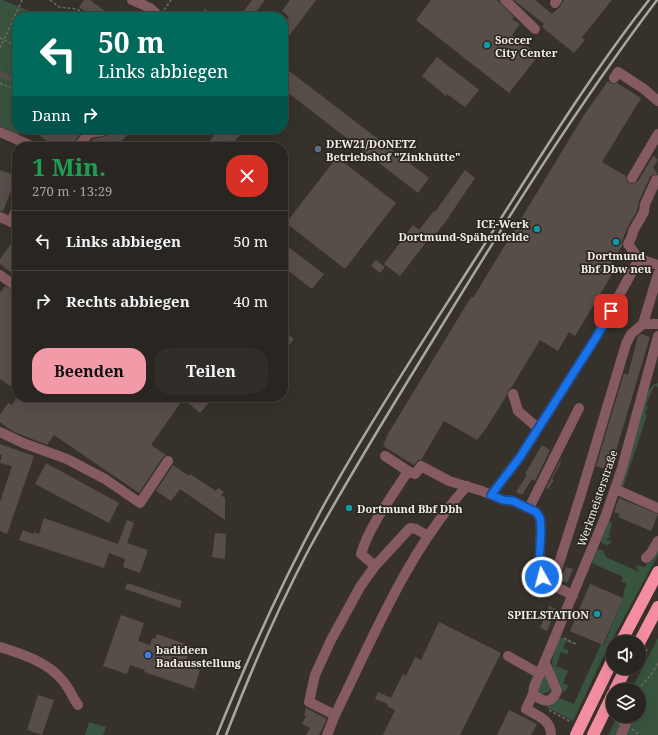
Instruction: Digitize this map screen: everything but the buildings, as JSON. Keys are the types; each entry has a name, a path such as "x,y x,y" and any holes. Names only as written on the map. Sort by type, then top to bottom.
{"highway":[{"path":"625,635 658,572"},
{"path":"643,635 658,607"},
{"path":"576,735 606,673"},
{"path":"593,735 606,717"}],"street":[{"path":"132,0 150,8 154,12"},
{"path":"505,0 534,29"},
{"path":"614,78 618,72 644,89 658,101"},
{"path":"0,132 23,142"},
{"path":"82,142 88,134"},
{"path":"632,178 658,134"},
{"path":"656,180 645,204 644,212 633,231 628,244 639,259 658,265"},
{"path":"0,217 11,222 12,220"},
{"path":"491,495 520,457 597,336 639,259"},
{"path":"552,585 580,498 626,344 631,334 643,324 658,274"},
{"path":"0,276 12,284"},
{"path":"643,324 658,324"},
{"name":"Werkmeisterstraße","path":"551,735 551,729 543,718 526,710 536,697 534,687 606,515 615,489 658,336"},
{"path":"648,374 658,377"},
{"path":"513,394 518,411 538,428"},
{"path":"529,508 579,408"},
{"path":"0,432 23,443 67,459 105,479 140,503 168,461"},
{"path":"385,456 415,474 421,466 449,481 467,486 503,500 513,501 536,512 540,518 541,530 539,565 542,577 545,581 573,595"},
{"path":"375,566 361,554 363,547 370,532 408,471"},
{"path":"327,735 335,715 407,569 449,506 467,486"},
{"path":"615,489 658,508"},
{"path":"335,715 309,702 315,675 331,640 360,587 375,566 410,528 416,529 428,536"},
{"path":"646,558 651,553 658,541"},
{"path":"0,647 21,654 45,665 63,681 78,705"},
{"path":"508,656 540,674"},
{"path":"536,697 545,701 551,700 556,695 557,691 544,663"},
{"path":"621,735 626,724 625,723"}],"path":[{"path":"17,12 22,0"},
{"path":"50,0 59,7 77,9 81,12"},
{"path":"163,12 171,0"},
{"path":"0,48 12,22"},
{"path":"0,38 12,44"},
{"path":"0,83 12,89"},
{"path":"556,635 573,641 576,644"},
{"path":"644,683 653,672 658,662"},
{"path":"536,697 544,708 571,722"}],"green space":[{"path":"0,0 3,0 32,12 12,12 12,132 0,126"},
{"path":"658,383 658,387 654,386 646,405 648,406 645,414 647,415 623,488 620,487 648,391 653,385"},
{"path":"609,520 612,524 609,534 611,537 606,539 607,541 610,540 611,543 606,545 601,541"},
{"path":"658,545 658,555 615,635 608,635 627,584 621,581 623,577 592,563 597,549 603,550 606,557 639,572 636,565 645,567"},
{"path":"560,637 572,642 572,644 566,641 563,648 569,650 567,654 561,652 556,666 568,671 563,683 568,686 565,692 561,688 552,664 553,655"},
{"path":"658,638 658,735 608,735 614,723 646,723 646,683 635,683 639,675 646,675 646,661"},
{"path":"606,640 606,651 573,721 548,708 546,706 556,702 559,698 574,704 601,644 604,645"},
{"path":"544,674 551,687 549,692 541,694 537,689"},
{"path":"89,722 106,727 103,735 85,735"}],"railway":[{"path":"217,735 257,640 286,578 317,517 367,430 579,97 649,0"},
{"path":"226,735 254,665 285,596 308,551 353,471 513,210 597,83 657,0"}],"place":[{"name":"Soccer City Center","path":"487,45"},
{"name":"DEW21/DONETZ Betriebshof \"Zinkhütte\"","path":"318,149"},
{"name":"ICE-Werk Dortmund-Spähenfelde","path":"537,229"},
{"name":"Dortmund Bbf Dbw neu","path":"616,242"},
{"name":"Dortmund Bbf Dbh","path":"349,508"},
{"name":"SPIELSTATION","path":"597,614"},
{"name":"badideen Badausstellung","path":"148,655"}],"route":[{"path":"542,577 539,565 541,530 540,518 536,512 513,501 503,500 491,495 520,457 597,336 611,311"}]}
